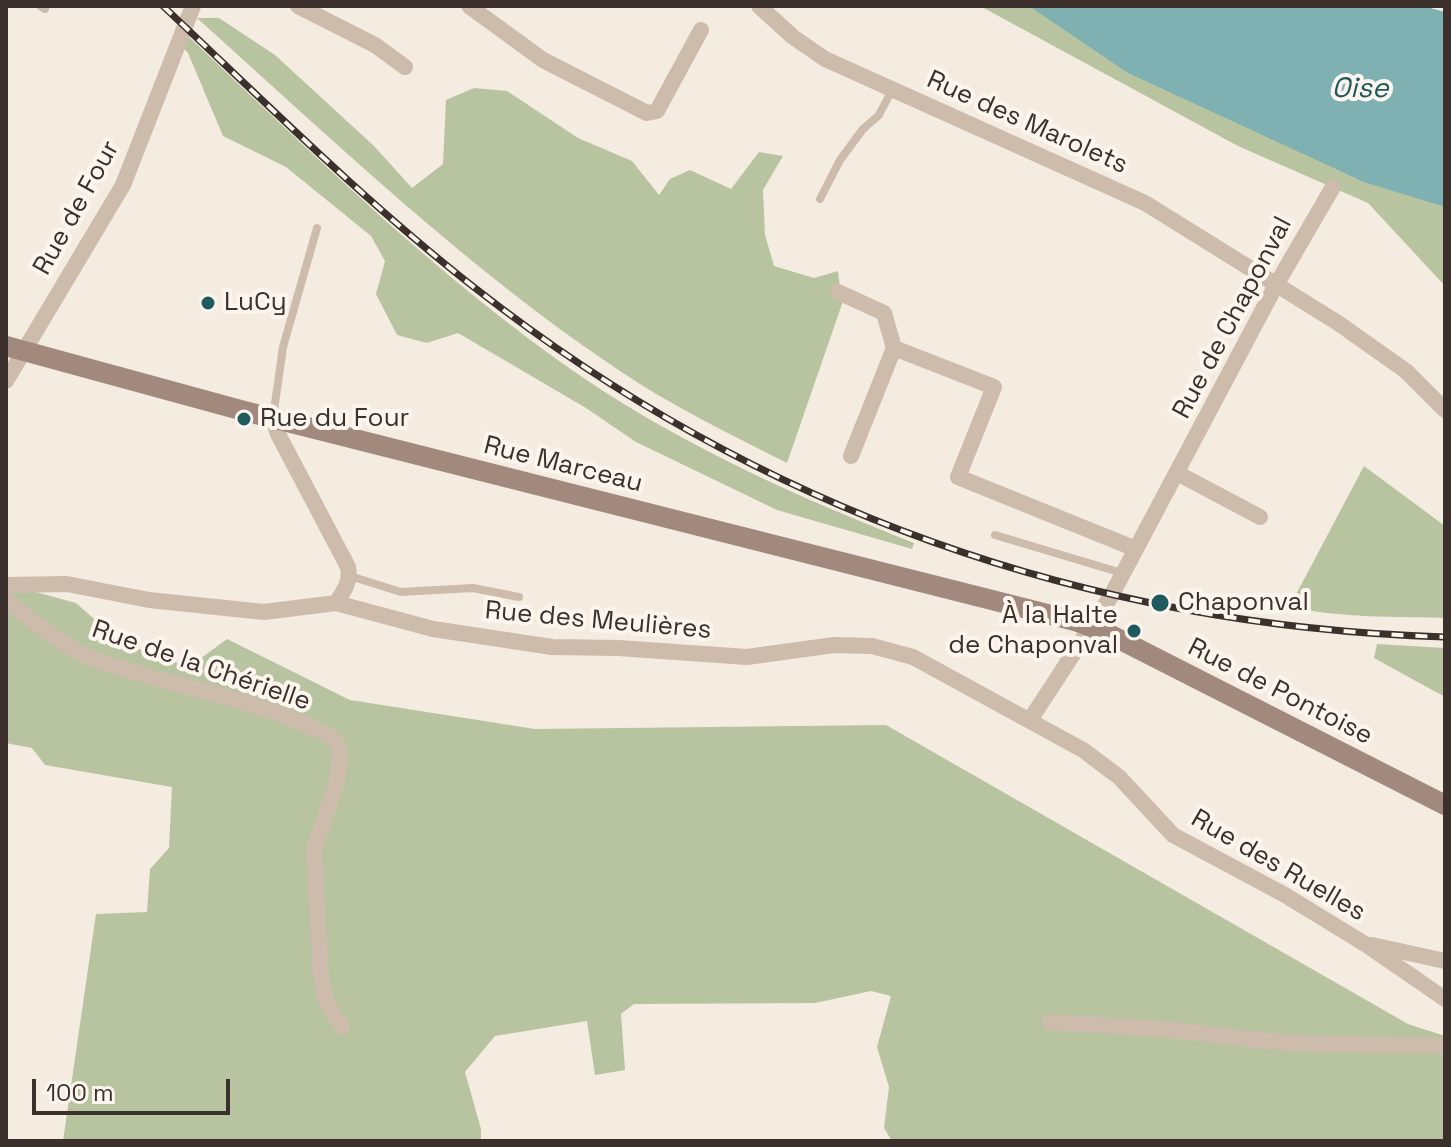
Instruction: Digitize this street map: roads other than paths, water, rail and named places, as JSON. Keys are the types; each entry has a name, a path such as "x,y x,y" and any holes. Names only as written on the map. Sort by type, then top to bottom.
{"main road":[{"name":"Rue Marceau","path":"14,349 273,419 1091,627"},
{"name":"Rue de Pontoise","path":"1091,627 1445,805"}],"street":[{"name":"Rue de Four","path":"6,381 14,349 123,185 193,6"},
{"path":"298,6 375,45 405,67"},
{"path":"469,6 543,60 647,113 657,111 701,30"},
{"name":"Rue des Marolets","path":"759,6 793,37 825,59 1145,203 1338,323 1406,371 1445,410"},
{"name":"Rue de Chaponval","path":"1091,627 1123,574 1276,285 1333,187"},
{"path":"838,292 884,313 894,348 851,456"},
{"path":"894,348 994,387 958,477 1136,549"},
{"path":"273,419 348,567 350,576 347,588 336,603"},
{"path":"1177,473 1260,517"},
{"name":"Rue des Meulières","path":"6,585 67,584 149,600 264,612 336,603 433,629 552,647 747,657 834,645 872,646 913,657 1030,720"},
{"name":"Rue de la Chérielle","path":"6,600 67,645 97,660 235,699 333,738 339,747 340,757 336,785 314,849 321,977 326,1001 342,1027"},
{"path":"1030,720 1091,627"},
{"name":"Rue des Ruelles","path":"1030,720 1083,750 1119,777 1173,835 1285,895 1365,944 1445,999"},
{"path":"1365,944 1445,961"},
{"path":"1050,1022 1163,1029 1288,1043 1445,1046"}],"lane":[{"path":"820,199 840,160 863,129 879,115 893,89"},
{"path":"273,419 283,347 317,228"},
{"path":"995,535 1123,574"},
{"path":"350,576 401,592 473,588 519,597"}],"water":[{"name":"Oise","path":"1029,6 1423,6 1445,12 1445,207 1364,182 1128,73"}],"railway":[{"path":"163,6 355,186 475,288 583,366 696,435 812,493 932,542 1055,580 1182,609 1312,628 1445,637"}],"place":[{"name":"LuCy","path":"208,303"},
{"name":"Rue du Four","path":"244,419"},
{"name":"Chaponval","path":"1160,603"},
{"name":"À la Halte de Chaponval","path":"1134,631"}]}
